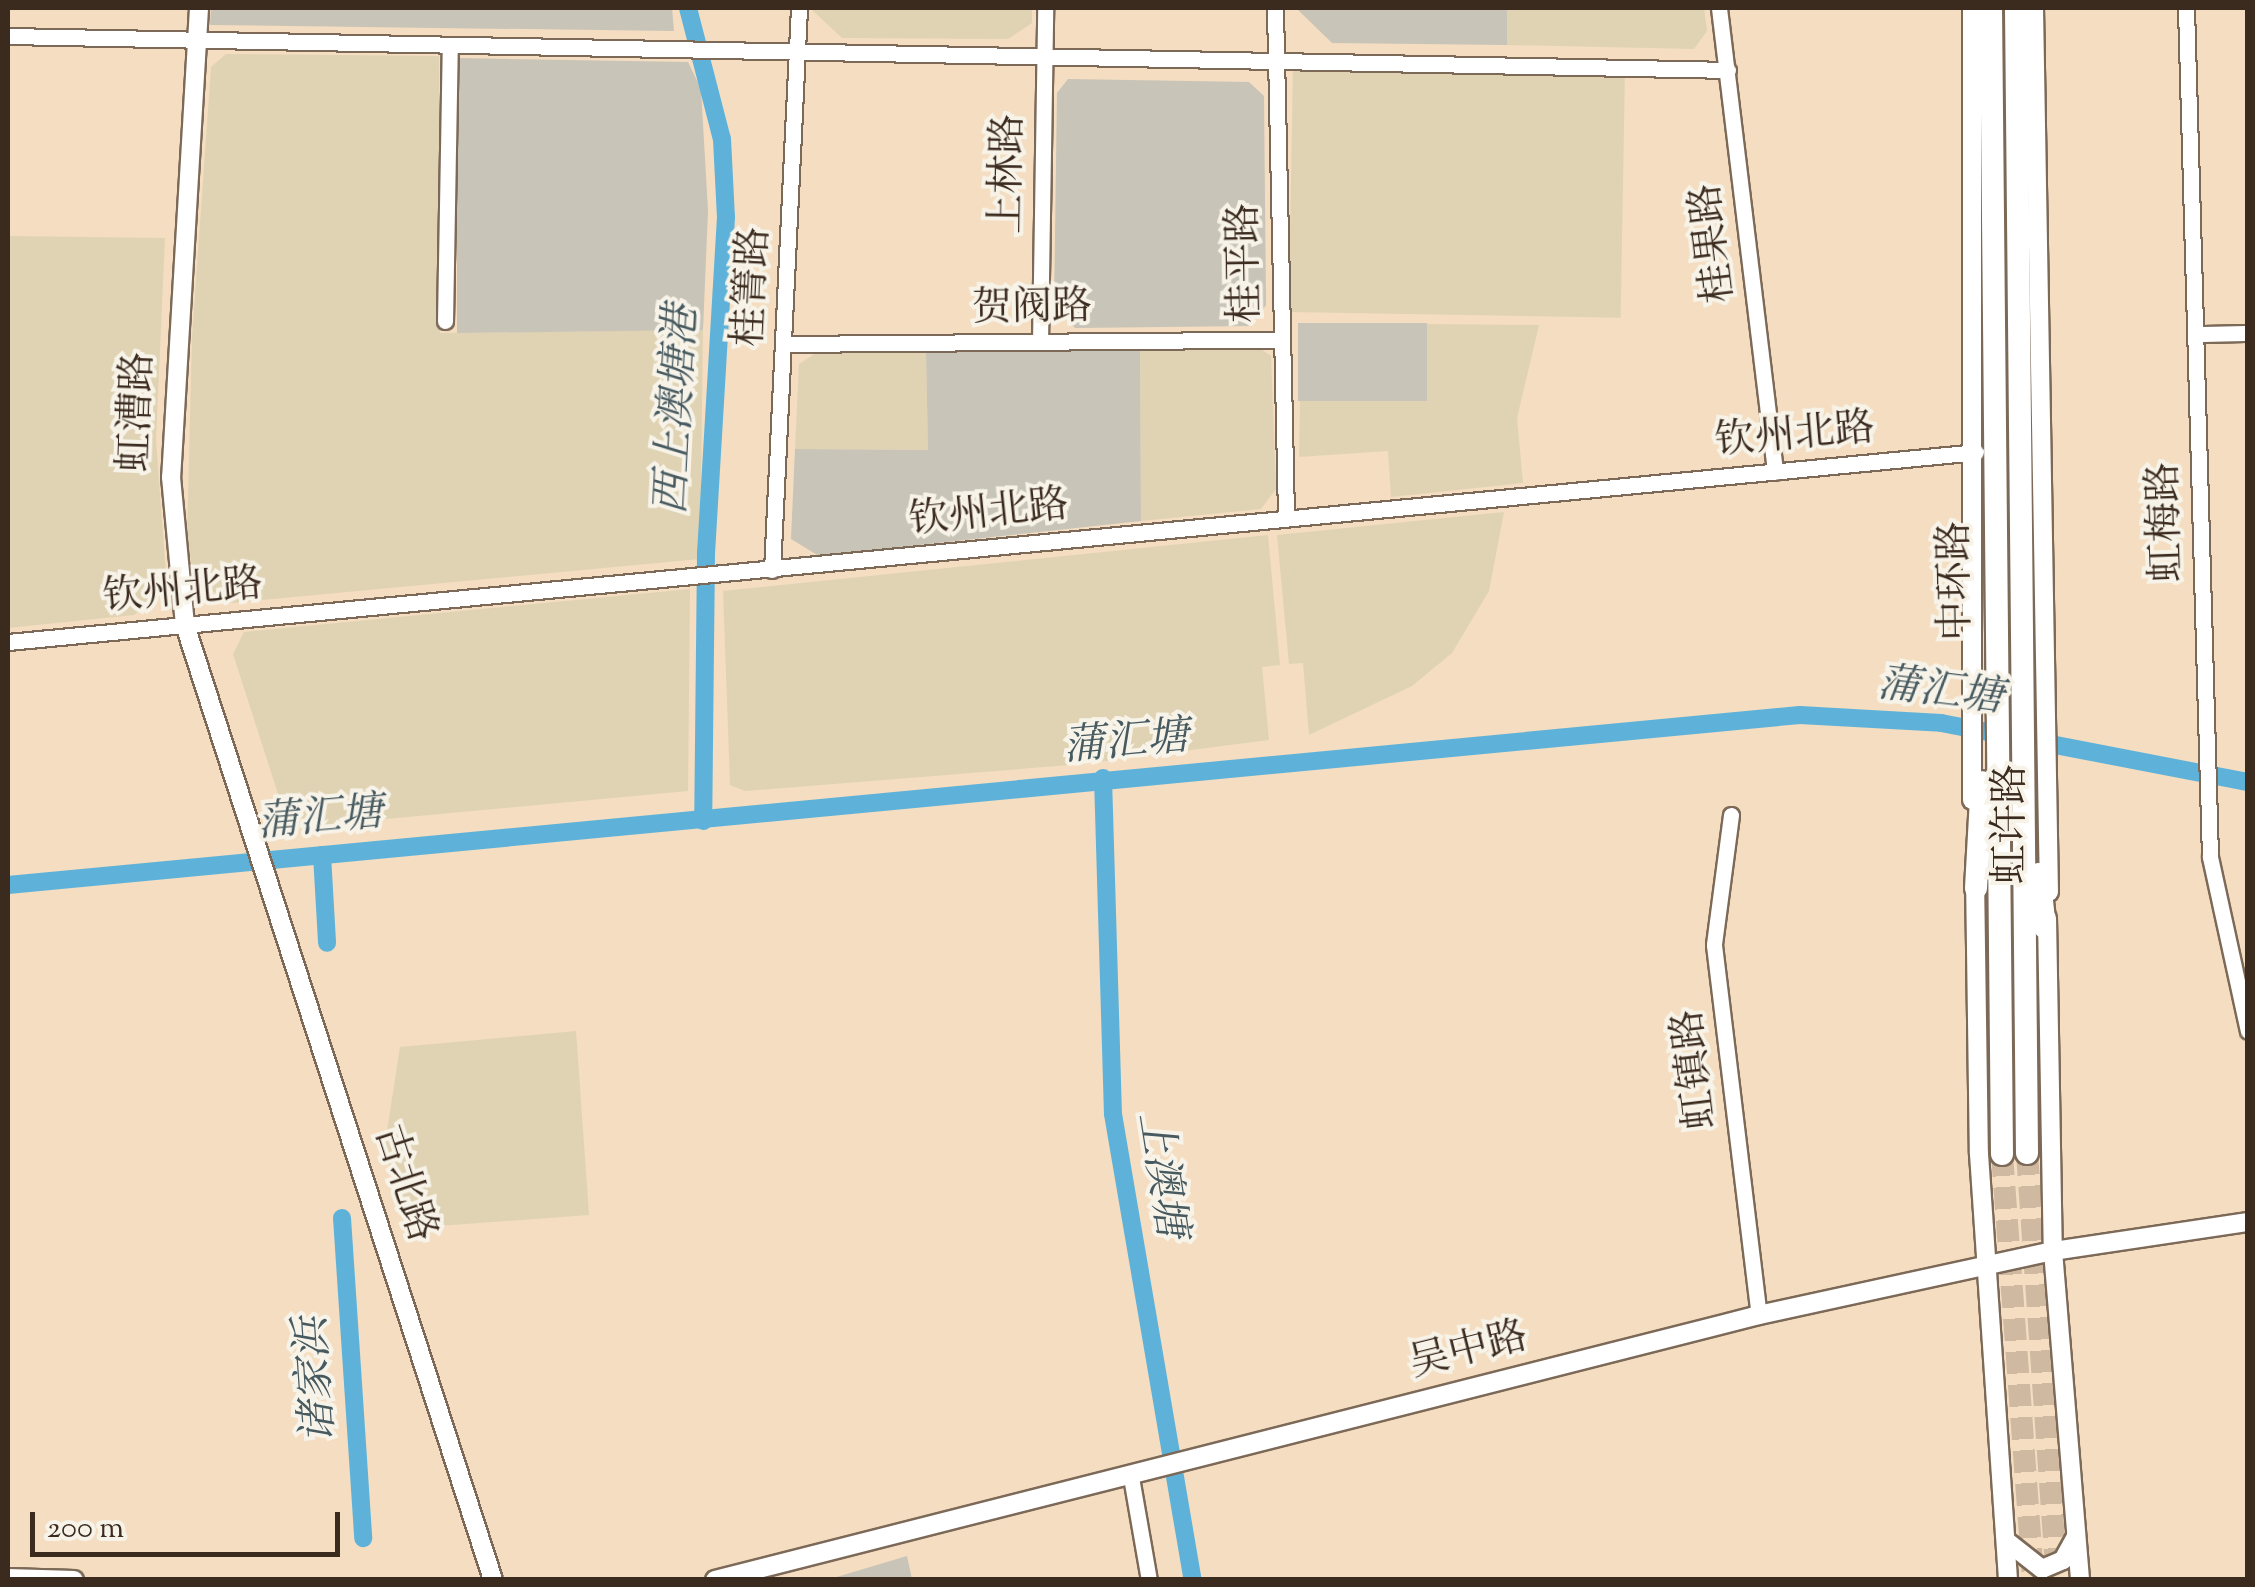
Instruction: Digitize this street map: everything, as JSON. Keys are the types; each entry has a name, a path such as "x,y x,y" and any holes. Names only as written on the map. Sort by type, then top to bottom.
{"highway":[{"name":"中环路","path":"1991,8 1996,577 1984,700 1984,765 2002,1154"},
{"name":"中环路","path":"2016,8 2020,509 2035,709 2028,1153"},
{"path":"1976,888 1984,765"},
{"path":"2035,774 2045,928"}],"main road":[{"name":"虹漕路","path":"198,8 171,476 185,625 245,810"},
{"path":"1972,8 1976,452 1984,700"},
{"name":"虹许路","path":"2034,8 2035,709"},
{"name":"古北路","path":"245,810 493,1580"},
{"name":"虹许路","path":"1976,888 1989,1264 2009,1543 2008,1580"},
{"name":"虹许路","path":"2045,928 2053,1251 2080,1580"},
{"name":"吴中路","path":"714,1580 1760,1315 2053,1251 2248,1222"},
{"path":"2009,1543 2042,1569 2063,1560 2075,1538"},
{"path":"8,1578 74,1580"}],"street":[{"name":"桂箐路","path":"772,570 799,8"},
{"name":"上林路","path":"1040,342 1045,8"},
{"name":"桂平路","path":"1276,8 1286,517"},
{"name":"桂果路","path":"1719,8 1774,472"},
{"name":"虹梅路","path":"2186,8 2200,334 2208,808 2215,897 2248,1030"},
{"path":"8,36 1728,70"},
{"path":"445,321 450,45"},
{"path":"2200,334 2248,333"},
{"name":"贺阀路","path":"783,344 1281,340"},
{"name":"钦州北路","path":"8,642 1976,452"},
{"name":"虹镇路","path":"1731,815 1714,945 1760,1315"},
{"path":"1132,1477 1149,1580"}],"shaded area":[{"path":"211,8 672,8 674,31 210,25"},
{"path":"1032,8 1032,23 1008,39 842,38 812,10"},
{"path":"1296,8 1507,8 1507,45 1332,43"},
{"path":"1507,8 1704,8 1707,31 1694,49 1507,45"},
{"path":"226,54 439,56 440,333 703,330 700,559 231,603 194,579 187,538 192,337 211,67"},
{"path":"457,58 688,62 701,89 708,211 703,330 457,333"},
{"path":"1293,65 1625,71 1621,318 1289,312"},
{"path":"1068,79 1249,82 1264,96 1266,305 1250,326 1075,328 1054,306 1057,93"},
{"path":"8,236 165,238 156,440 167,588 134,615 8,628"},
{"path":"1298,323 1427,323 1427,401 1298,401"},
{"path":"1427,324 1539,325 1517,418 1523,483 1391,497 1388,451 1299,457 1300,401 1427,398"},
{"path":"1261,349 1271,356 1276,489 1261,509 1141,521 1140,350"},
{"path":"1140,350 1141,521 819,556 791,539 795,449 928,450 926,352"},
{"path":"926,352 928,450 795,449 799,364 816,353"},
{"path":"1504,512 1489,591 1452,653 1412,686 1309,735 1303,663 1289,664 1277,535"},
{"path":"1268,535 1280,665 1262,667 1269,740 1082,764 745,791 730,785 723,591"},
{"path":"690,589 688,791 289,828 233,654 244,632"},
{"path":"576,1031 589,1215 410,1228 384,1150 400,1047"},
{"path":"907,1556 912,1579 830,1579"}],"waterway":[{"name":"西上澳塘港","path":"688,8 722,139 726,217 706,553 703,821"},
{"name":"蒲汇塘","path":"8,885 1800,715 1941,723 2248,782"},
{"name":"上澳塘","path":"1103,778 1113,1114 1193,1580"},
{"name":"诸家浜","path":"322,855 327,943"},
{"name":"诸家浜","path":"342,1218 363,1538"}],"tunnel":[{"path":"2027,1153 2057,1580"},
{"path":"2002,1154 2033,1580"}]}
